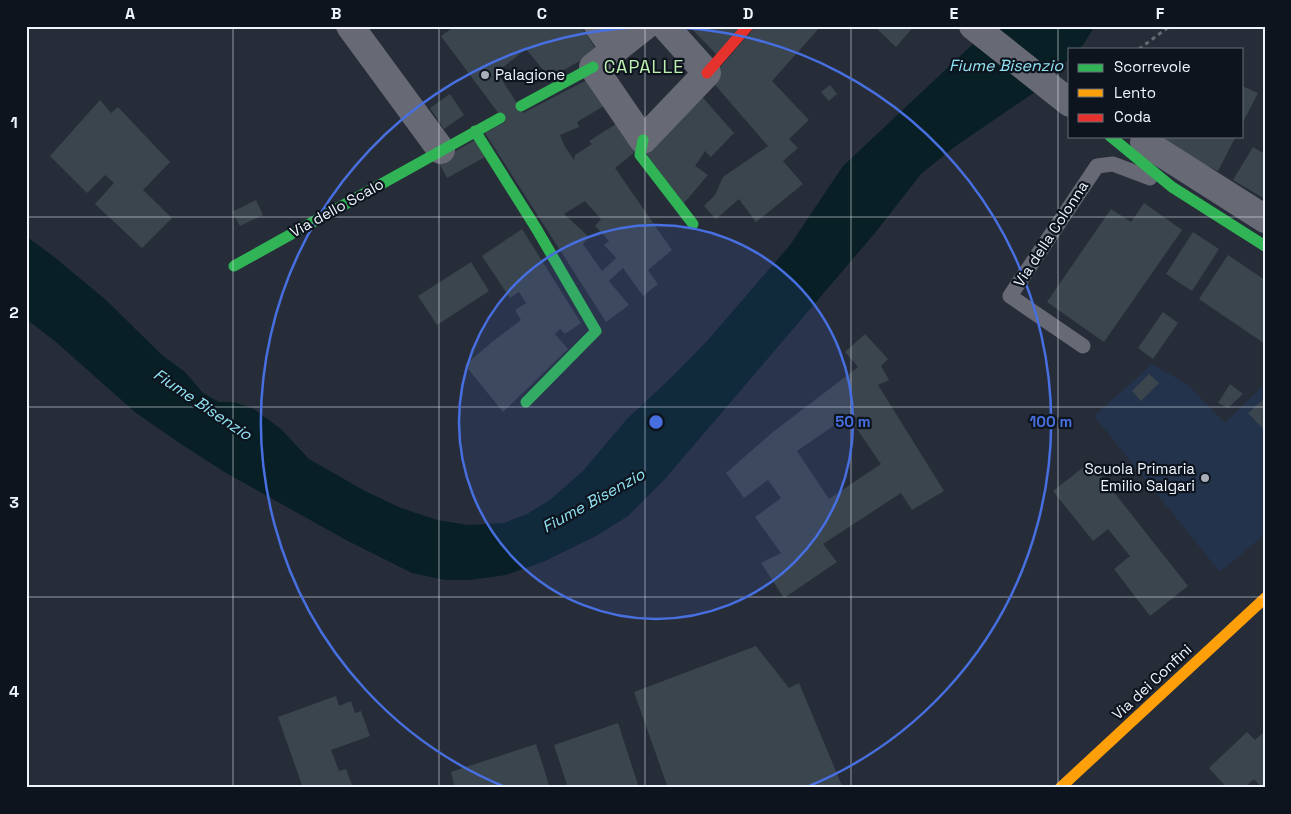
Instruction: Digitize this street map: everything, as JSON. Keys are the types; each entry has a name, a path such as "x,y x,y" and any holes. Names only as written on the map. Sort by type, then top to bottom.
{"street":[{"path":"350,26 441,150"},
{"path":"598,26 615,50"},
{"path":"521,106 593,67 645,26"},
{"path":"665,26 707,73"},
{"path":"693,224 640,155 643,140 707,73 748,26"},
{"path":"973,26 1068,101"},
{"path":"593,67 643,140"},
{"name":"Via dello Scalo","path":"234,266 500,118"},
{"path":"475,131 536,228 596,331 526,402"},
{"name":"Via della Colonna","path":"1112,138 1172,187 1265,246"},
{"path":"1144,142 1265,220"},
{"name":"Via dei Confini","path":"1060,788 1265,598"}],"lane":[{"name":"Via della Colonna","path":"1083,346 1010,296 1097,166 1113,164 1172,187"}],"path":[{"path":"1140,48 1170,26"}],"shaded area":[{"name":"Scuola Primaria Emilio Salgari","path":"1152,364 1188,385 1225,423 1265,384 1265,534 1220,572 1094,416"}],"water":[{"name":"Fiume Bisenzio","path":"992,26 1095,26 1080,48 1068,48 1068,60 1035,92 953,148 921,174 875,233 664,480 628,516 596,536 545,561 506,575 470,580 445,580 412,573 346,540 226,473 136,413 56,342 26,319 26,236 106,300 162,355 185,372 203,393 219,402 234,402 254,409 281,429 309,459 365,491 401,508 437,520 468,525 504,523 527,514 550,500 583,471 627,419 708,340 790,245 843,166"}],"building":[{"path":"455,26 581,26 597,51 550,78 526,49 497,72 523,113 591,78 609,103 577,122 579,127 560,135 565,147 574,160 575,155 592,144 589,141 616,124 635,152 615,168 672,250 648,270 658,284 643,296 623,268 609,281 629,305 606,322 485,133 505,122 441,36","holes":["585,201 601,219 595,226 609,241 604,245 616,258 602,271 583,244 589,237 564,214"]},
{"path":"689,26 743,26 717,55"},
{"path":"756,26 821,26 772,81 809,120 789,139 798,148 783,161 803,184 756,222 739,199 716,219 704,206 715,195 723,177 768,146 710,79"},
{"path":"874,26 914,26 896,47"},
{"path":"830,85 837,94 829,101 821,92"},
{"path":"1244,87 1258,93 1244,120"},
{"path":"697,91 734,133 711,157 705,151 695,166 708,175 684,203 644,151"},
{"path":"450,94 464,115 444,129 430,108"},
{"path":"100,100 111,113 118,107 170,162 143,190 172,218 142,248 95,204 114,183 105,175 87,193 50,156"},
{"path":"1150,138 1235,138 1218,171"},
{"path":"475,140 485,157 447,178 438,161"},
{"path":"1253,147 1265,154 1265,199 1233,180"},
{"path":"256,200 263,215 240,226 232,212"},
{"path":"1144,203 1182,230 1104,342 1047,302 1111,209 1131,222"},
{"path":"522,229 581,323 565,334 560,329 555,334 568,349 503,412 465,365 521,320 515,310 526,303 519,292 510,298 482,256"},
{"path":"1193,232 1219,249 1192,291 1166,274"},
{"path":"1228,255 1265,280 1265,344 1199,299"},
{"path":"471,262 489,291 437,325 418,296"},
{"path":"1163,312 1178,323 1153,359 1138,348"},
{"path":"865,334 888,359 881,366 889,380 878,385 944,491 912,510 901,493 823,544 837,562 784,598 761,563 781,553 755,517 781,498 768,480 744,498 726,473 773,432 858,367 845,352","holes":["848,416 881,464 829,499 797,451"]},
{"path":"1149,374 1159,383 1141,401 1132,391"},
{"path":"1230,384 1243,394 1228,408 1218,403"},
{"path":"1265,398 1265,431 1248,413"},
{"path":"1090,462 1188,586 1150,616 1114,569 1130,556 1108,529 1093,541 1053,491"},
{"path":"756,646 789,688 799,683 843,788 668,788 634,692"},
{"path":"336,696 339,706 351,701 355,713 361,711 370,736 331,750 339,771 346,769 353,788 303,788 278,717"},
{"path":"618,723 639,788 568,788 554,745"},
{"path":"1265,731 1265,788 1262,788 1254,779 1244,788 1227,788 1209,768 1247,732 1255,740"},
{"path":"536,744 550,788 455,788 451,772"}],"traffic: fast":[{"path":"521,106 593,67"},
{"path":"234,266 500,118"},
{"path":"475,131 536,228 596,331 526,402"},
{"path":"1112,138 1172,187 1265,246"},
{"path":"643,140 640,155 693,224"}],"traffic: slow":[{"path":"1060,788 1265,598"}],"traffic: jam":[{"path":"707,73 748,26"}],"place":[{"name":"Palagione","path":"485,75"},
{"name":"Scuola Primaria Emilio Salgari","path":"1205,478"}],"district":[{"name":"CAPALLE","path":"644,67"}]}
